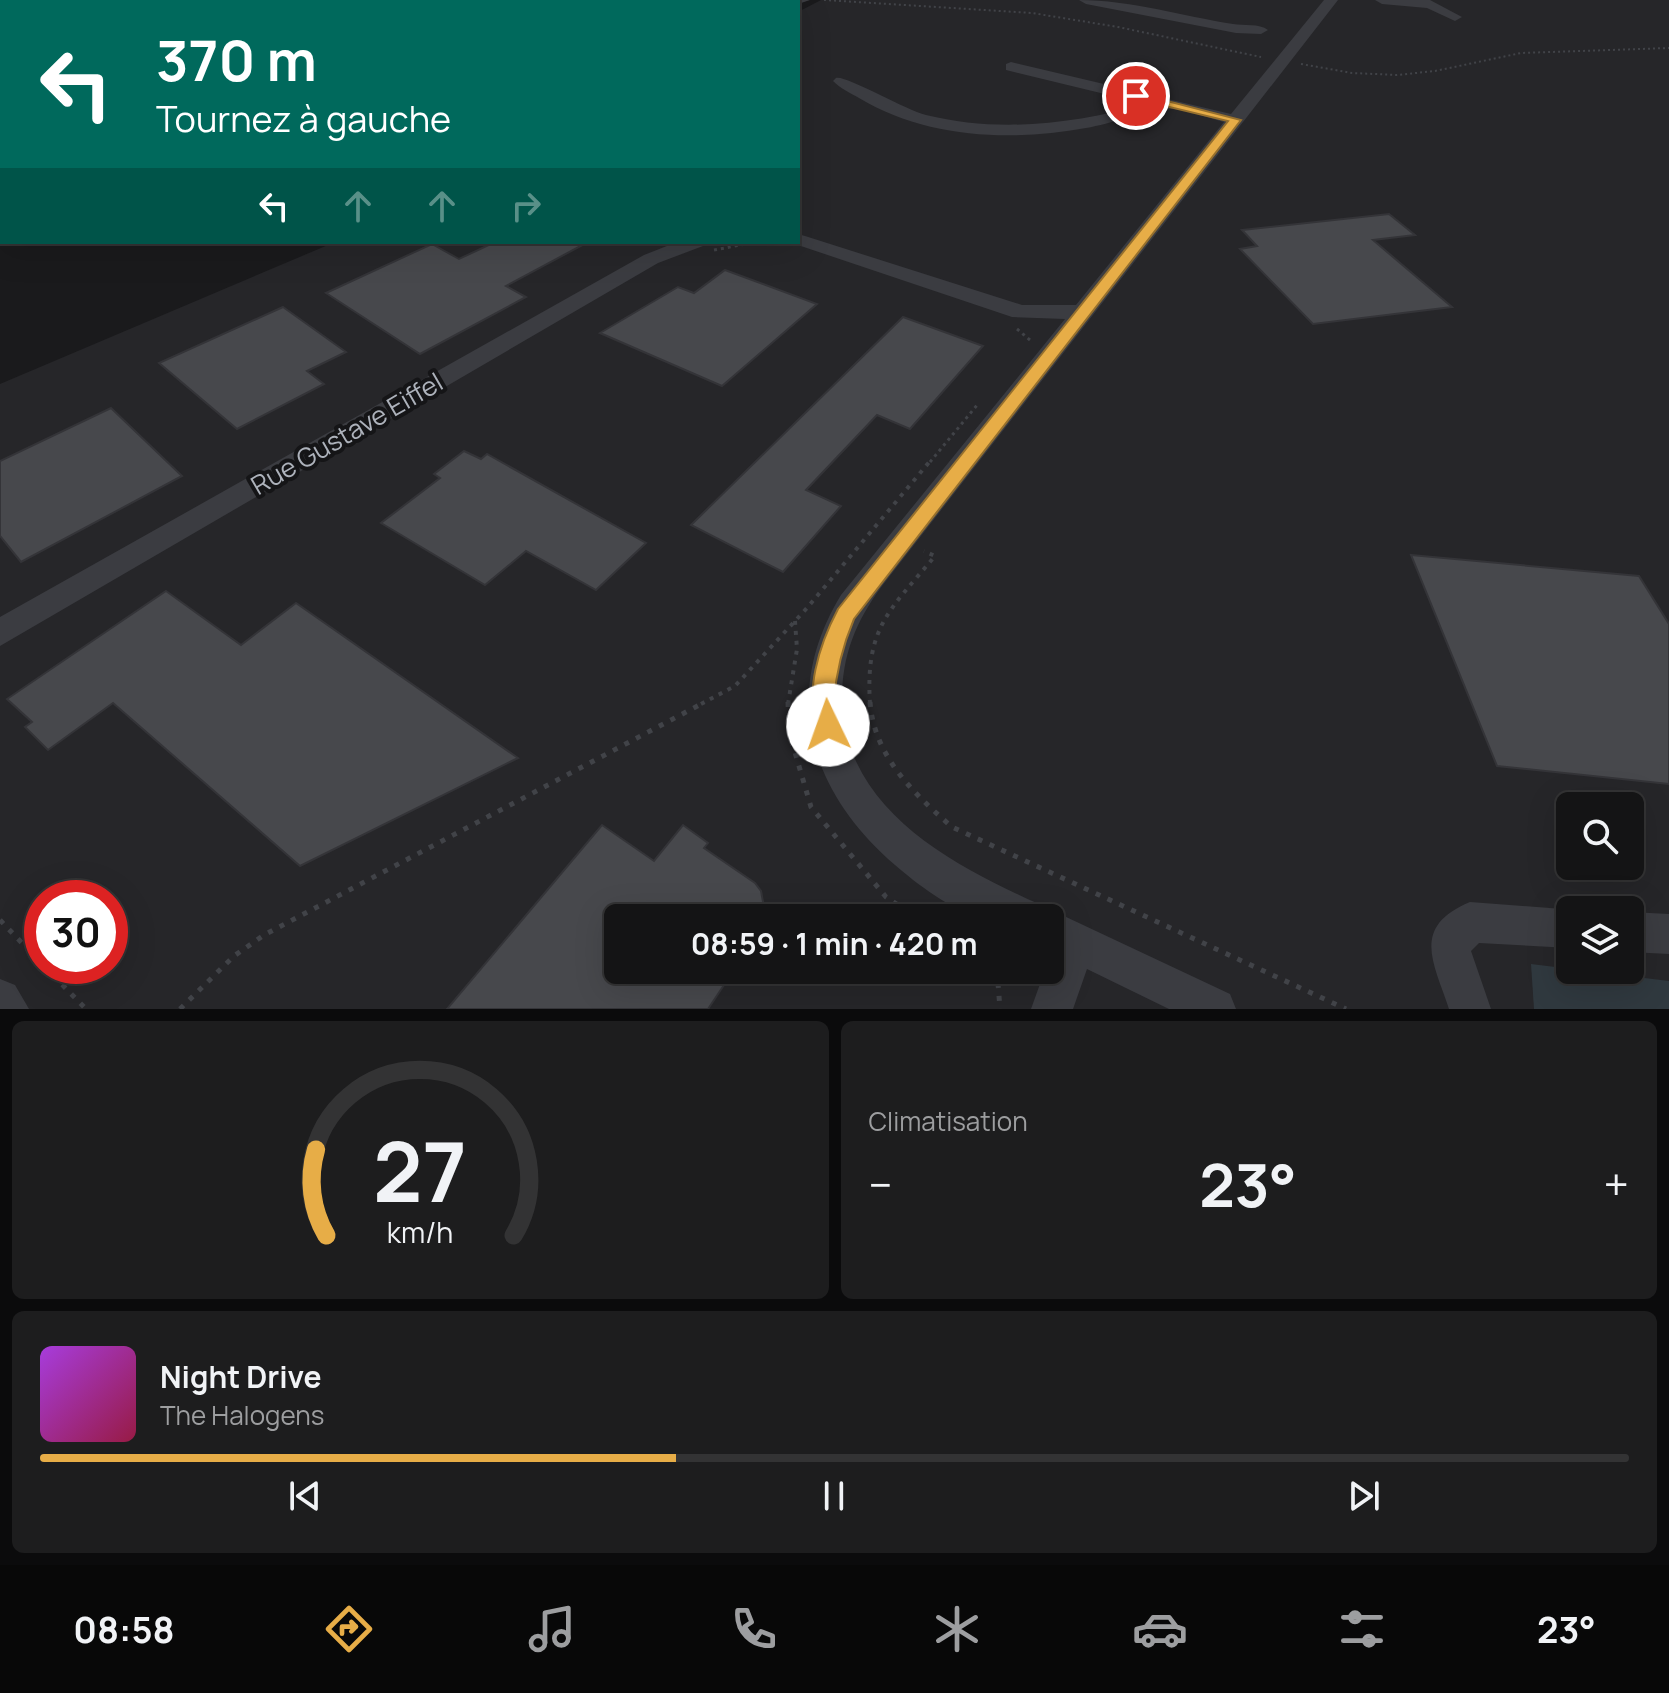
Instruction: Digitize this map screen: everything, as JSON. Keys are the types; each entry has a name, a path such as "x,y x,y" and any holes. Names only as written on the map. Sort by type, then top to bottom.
{"street":[{"path":"1086,0 1236,29 1261,30"},
{"path":"996,904 946,880 903,848 868,810 838,767 823,704 832,646 845,615 1042,343 1083,312 1331,0"},
{"path":"1382,0 1430,4 1455,17"},
{"path":"1011,67 1235,120"},
{"path":"841,81 862,96 915,119 1024,131 1082,126 1167,103"},
{"path":"795,244 1016,318 1083,312"},
{"name":"Rue Gustave Eiffel","path":"0,633 651,259 703,247"},
{"path":"1016,318 1042,343"},
{"path":"1470,1009 1449,945 1470,922 1556,927"},
{"path":"1644,933 1669,934"},
{"path":"1064,936 1215,1009"},
{"path":"1052,1009 1056,984"},
{"path":"0,1000 8,1009"}],"path":[{"path":"703,247 746,244"},
{"path":"1016,318 1042,343"},
{"path":"180,1009 234,956 264,935 735,686 874,529"},
{"path":"901,540 935,556 878,628 868,683 871,717 885,755 911,794 952,827 1346,1009"},
{"path":"0,920 24,945"},
{"path":"62,984 86,1009"},
{"path":"998,984 1000,1009"}],"shaded area":[{"path":"821,0 1669,0 1669,1009 0,1009 0,384 330,244 800,244 800,11"},
{"path":"1531,964 1556,967 1556,984 1644,984 1644,978 1669,981 1669,1009 1534,1009"}],"building":[{"path":"1389,214 1415,235 1373,240 1452,307 1313,324 1240,249 1257,246 1242,230"},
{"path":"432,244 459,259 491,244 584,244 506,286 526,297 420,354 326,293"},
{"path":"725,270 817,304 722,386 600,333 678,287 694,293"},
{"path":"283,307 346,352 307,371 324,384 237,429 159,363"},
{"path":"903,317 983,346 910,429 877,415 806,490 841,506 783,572 691,525"},
{"path":"111,408 182,476 21,562 0,536 0,461"},
{"path":"464,451 481,459 487,454 646,543 596,590 526,551 485,585 381,523 440,478 434,474"},
{"path":"1411,555 1639,576 1669,624 1669,784 1497,766"},
{"path":"166,591 241,645 296,603 518,758 300,866 113,703 48,750 25,727 32,722 7,699"},
{"path":"602,825 654,861 683,825 708,843 704,848 755,883 761,891 763,904 604,904 604,984 725,984 708,1009 447,1009"}],"route":[{"path":"828,725 823,704 832,646 845,615 901,540 1235,120 1136,96"}]}
